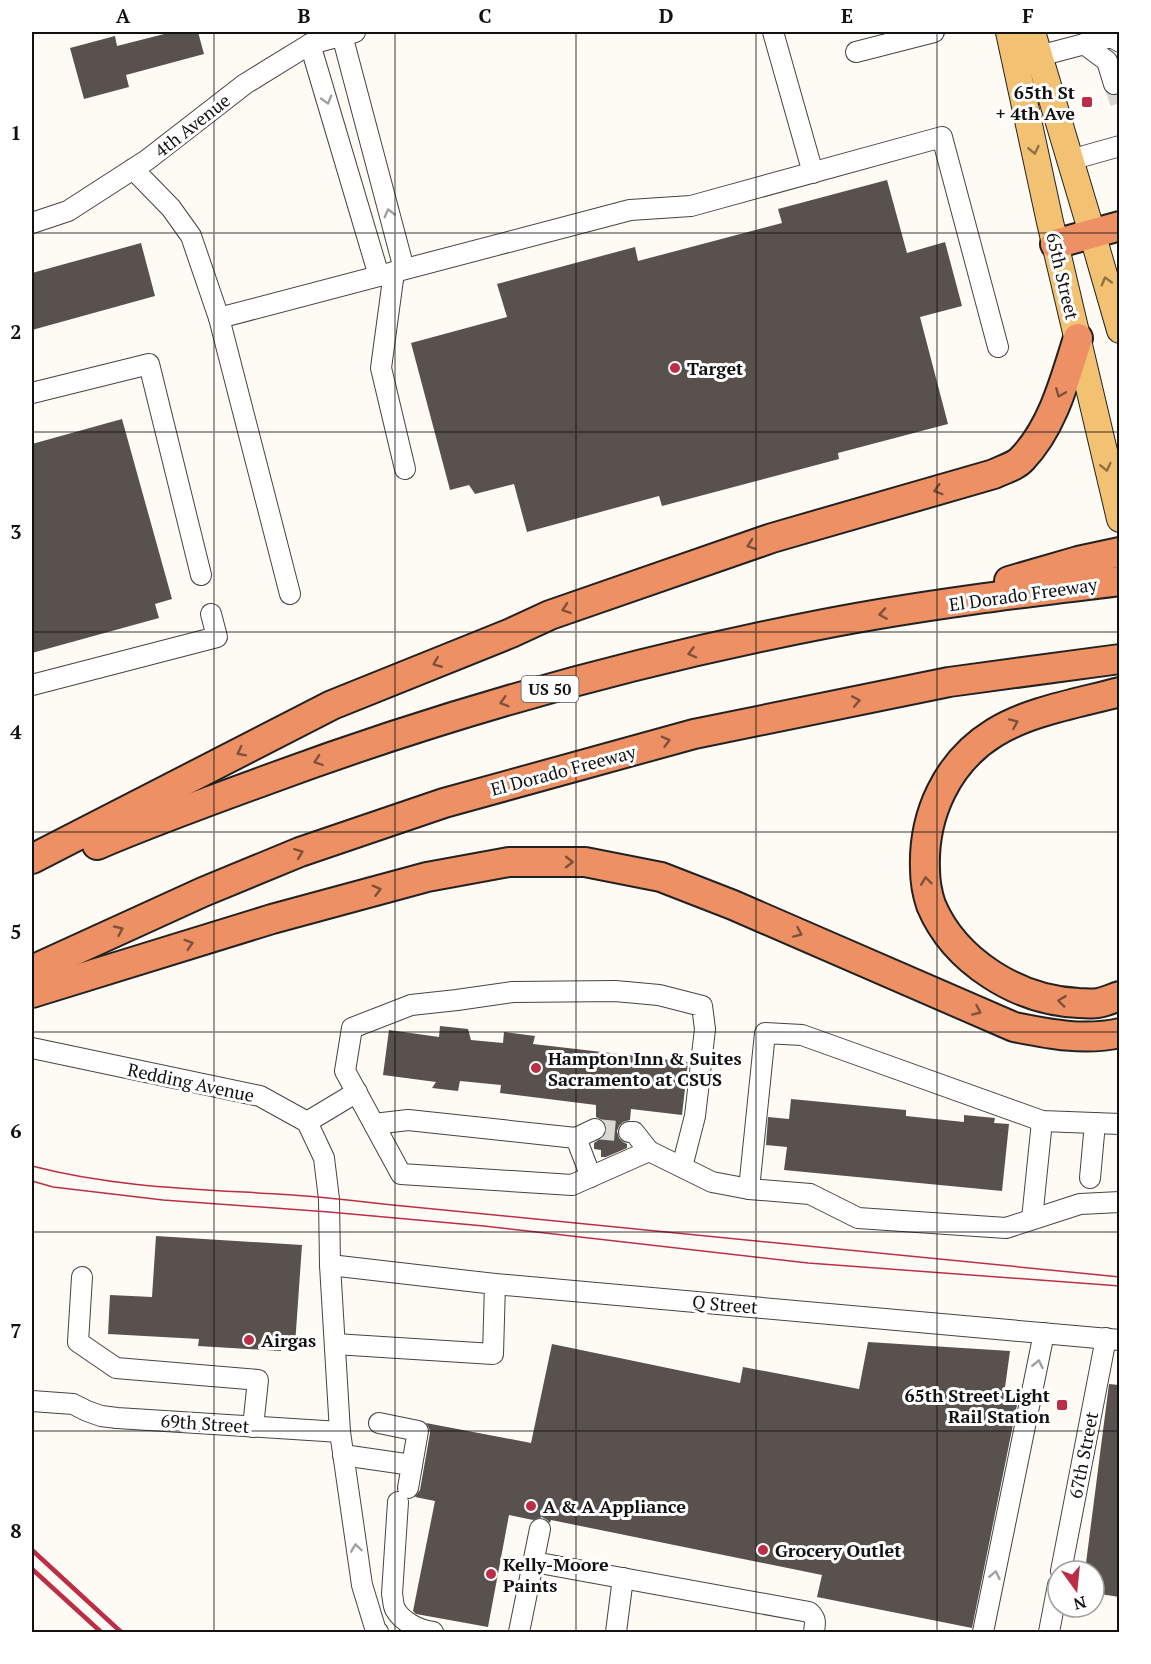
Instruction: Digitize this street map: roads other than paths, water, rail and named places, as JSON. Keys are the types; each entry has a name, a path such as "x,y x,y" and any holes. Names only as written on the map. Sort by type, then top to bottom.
{"highway":[{"path":"1055,244 1119,226"},
{"path":"33,869 332,705 550,615 772,538 994,474 1012,465 1021,460 1044,429 1062,389 1078,338"},
{"path":"1082,573 1119,552"},
{"name":"El Dorado Freeway","path":"33,869 304,766 406,731 605,674 719,646 915,609 1082,573 1119,581"},
{"name":"El Dorado Freeway","path":"32,970 70,967 202,892 278,861 444,803 694,734 949,682 1117,659"},
{"path":"1119,692 1021,719 975,747 954,770 942,788 930,818 924,850 925,882 935,912 946,931 967,956 993,977 1012,987 1043,998 1065,1002 1098,1003 1119,996"},
{"path":"32,993 70,967 272,919 427,877 509,862 585,862 661,877 733,905 1014,1028 1061,1036 1119,1033"}],"main road":[{"name":"65th Street","path":"1009,32 1055,244 1119,519"},
{"name":"65th Street","path":"1036,44 1119,330"}],"street":[{"path":"773,32 813,173"},
{"path":"856,52 934,32"},
{"path":"349,33 392,272 381,368 405,469"},
{"name":"4th Avenue","path":"32,223 68,211 147,160 245,84 317,39 349,33"},
{"path":"1036,44 1084,44 1111,37 1119,42"},
{"path":"317,39 392,272"},
{"path":"1084,44 1107,61 1114,84"},
{"path":"219,318 630,210 691,206 942,137 998,347"},
{"path":"1070,160 1119,146"},
{"path":"133,169 171,208 191,236 219,318 291,594"},
{"path":"32,393 149,363 201,575"},
{"path":"32,685 217,637 211,614"},
{"path":"649,1150 572,1185 401,1174 345,1071 352,1028 411,1005 513,992 615,991 659,995 702,1006 705,1029 695,1116 682,1167"},
{"path":"749,1189 765,1033 802,1035 1042,1121 1119,1124"},
{"name":"Redding Avenue","path":"32,1048 260,1096 307,1122"},
{"path":"357,1092 307,1122 324,1158 330,1199 330,1265 340,1432 362,1585 378,1632"},
{"path":"374,1124 408,1120 576,1138 595,1129"},
{"path":"1032,1219 1042,1121"},
{"path":"1090,1178 1095,1123"},
{"path":"628,1132 634,1132 649,1150 712,1182 749,1189 810,1194 858,1218 1006,1227 1080,1204 1119,1202"},
{"path":"576,1138 591,1177"},
{"name":"Q Street","path":"330,1265 495,1284 1113,1339"},
{"path":"82,1276 78,1342 116,1368 258,1380 253,1426"},
{"path":"335,1344 493,1354 495,1284"},
{"path":"983,1632 1044,1333"},
{"name":"67th Street","path":"1064,1559 1113,1339"},
{"name":"69th Street","path":"32,1401 73,1404 102,1416 117,1418 340,1432"},
{"path":"379,1423 418,1431 412,1465 403,1495 392,1593 394,1608 404,1619 420,1630 433,1632"},
{"path":"344,1455 412,1465"},
{"path":"519,1632 540,1529"},
{"path":"534,1562 809,1612 816,1621 814,1632"},
{"path":"616,1632 623,1578"}],"tunnel":[{"path":"1114,84 1120,103"},
{"path":"595,1129 629,1132"}],"tram line":[{"path":"32,1166 123,1183 293,1195 1120,1277"},
{"path":"32,1181 53,1187 163,1200 484,1226 808,1263 1120,1286"}],"railway":[{"path":"32,1550 121,1632"},
{"path":"32,1569 101,1632"}],"place":[{"name":"65th St + 4th Ave","path":"1087,102"},
{"name":"Target","path":"675,368"},
{"name":"Hampton Inn & Suites Sacramento at CSUS","path":"536,1068"},
{"name":"Airgas","path":"249,1340"},
{"name":"65th Street Light Rail Station","path":"1062,1405"},
{"name":"A & A Appliance","path":"531,1506"},
{"name":"Grocery Outlet","path":"763,1550"},
{"name":"Kelly-Moore Paints","path":"491,1574"}]}
